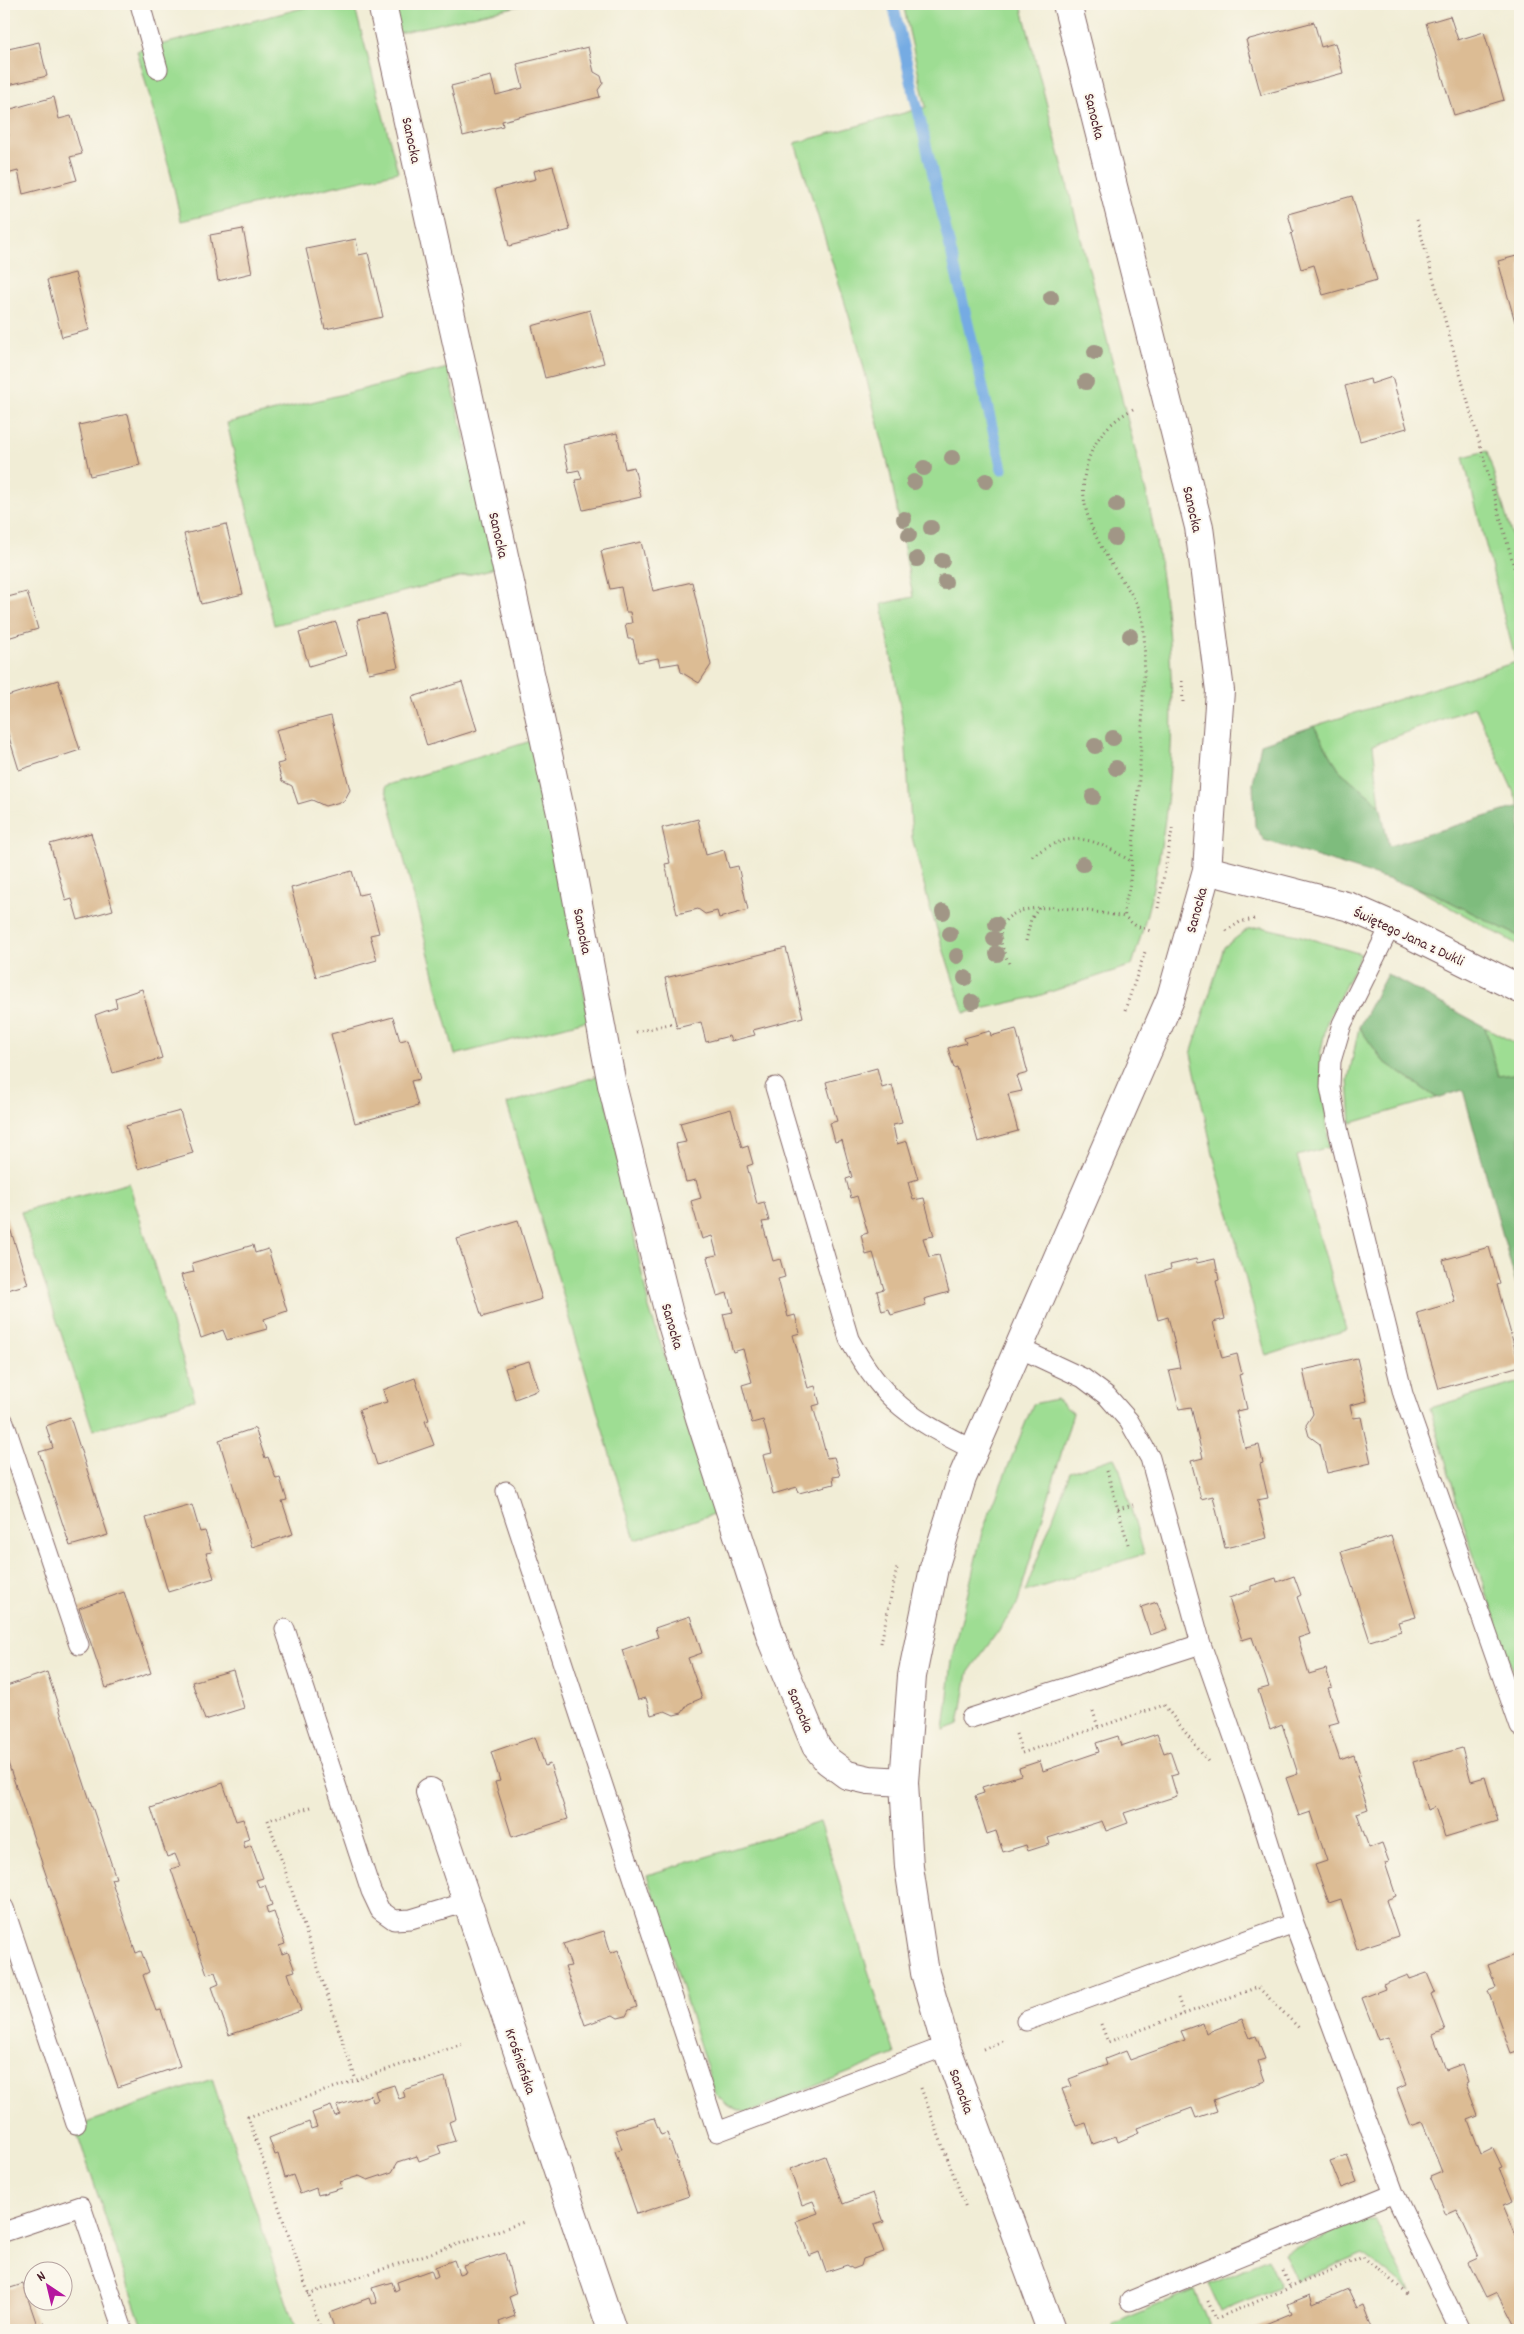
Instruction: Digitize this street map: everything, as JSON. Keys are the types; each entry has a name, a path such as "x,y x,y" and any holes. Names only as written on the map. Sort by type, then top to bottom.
{"street":[{"name":"Sanocka","path":"382,4 562,818 612,1085 672,1323 700,1418 773,1643 816,1746 828,1761 847,1775 869,1780 904,1782"},
{"name":"Sanocka","path":"1051,2330 946,2046 923,1963 909,1867 904,1782 912,1676 934,1568 962,1478 1171,997 1207,870 1220,691 1199,527 1067,4"},
{"name":"Świętego Jana z Dukli","path":"1207,870 1350,907 1391,925 1520,989"},
{"name":"Krośnieńska","path":"430,1792 612,2330"}],"lane":[{"path":"140,4 158,69"},
{"path":"1391,925 1342,1024 1331,1061 1330,1087 1339,1133 1403,1394 1520,1727"},
{"path":"775,1087 849,1339 863,1365 883,1391 907,1414 974,1450"},
{"path":"1019,1348 1083,1378 1107,1396 1129,1421 1150,1458 1201,1644 1253,1792 1294,1923 1394,2193 1460,2330"},
{"path":"4,1422 79,1645"},
{"path":"506,1491 717,2132 946,2046"},
{"path":"284,1629 371,1891 380,1910 394,1920 411,1919 466,1902"},
{"path":"971,1718 1201,1644"},
{"path":"4,1908 76,2124"},
{"path":"1026,2022 1294,1923"},
{"path":"1130,2301 1394,2193"},
{"path":"4,2232 81,2206 123,2330"}],"path":[{"path":"1417,220 1520,588"},
{"path":"1124,917 1123,908 1132,862 1143,723 1143,622 1137,605 1102,550 1090,525 1082,495 1084,474 1091,452 1103,431 1116,418 1133,408 1136,417"},
{"path":"1181,678 1183,707"},
{"path":"1156,915 1174,818"},
{"path":"1032,856 1061,840 1078,838 1106,846 1132,862"},
{"path":"1009,963 1004,952 1002,927 1012,914 1027,909 1054,906 1124,917 1136,926 1151,931"},
{"path":"1026,941 1031,920 1040,908"},
{"path":"1149,939 1154,923"},
{"path":"1124,1014 1147,947"},
{"path":"1107,1471 1129,1547"},
{"path":"1118,1509 1138,1503"},
{"path":"881,1644 898,1564"},
{"path":"1015,1733 1022,1753 1164,1705 1211,1766 1216,1768"},
{"path":"1095,1718 1098,1727"},
{"path":"341,1798 268,1820 356,2080"},
{"path":"1105,2035 1108,2042 1258,1987 1304,2032"},
{"path":"1181,2008 1184,2015"},
{"path":"321,2330 248,2117 465,2043"},
{"path":"910,2060 967,2209"},
{"path":"308,2294 524,2222"},
{"path":"1212,2311 1215,2319 1363,2257 1412,2298"},
{"path":"1287,2280 1290,2287"}],"green space":[{"path":"318,4 354,4 398,172 181,221 171,175 137,51"},
{"path":"386,4 527,4 394,34"},
{"path":"903,4 1021,4 1146,492 1158,552 1171,670 1172,730 1161,848 1149,906 1132,965 1035,997 964,1013 930,908 912,837 905,735 882,604 913,597 890,472 858,345 795,143 926,107"},
{"path":"448,368 495,568 274,625 227,423"},
{"path":"1487,451 1520,563 1520,806 1475,707 1373,745 1380,805 1339,770 1314,726 1516,662 1463,457"},
{"path":"1314,726 1339,770 1380,805 1389,846 1520,806 1520,937 1435,894 1264,840 1255,826 1253,784 1261,744"},
{"path":"531,741 561,870 589,1020 455,1055 385,786"},
{"path":"1414,887 1435,894 1520,937 1520,946"},
{"path":"1261,927 1301,936 1361,954 1327,1022 1320,1055 1329,1147 1297,1156 1346,1330 1266,1356 1214,1158 1191,1054 1224,947 1248,929"},
{"path":"1387,974 1485,1027 1498,1076 1520,1073 1520,1298 1463,1090 1437,1098 1383,1061 1359,1027"},
{"path":"1359,1027 1383,1061 1437,1098 1351,1123 1348,1080"},
{"path":"1485,1027 1520,1046 1520,1073 1498,1077"},
{"path":"601,1075 649,1308 716,1513 635,1540 507,1104"},
{"path":"129,1183 195,1399 93,1430 21,1212"},
{"path":"1520,1382 1520,1687 1518,1688 1466,1532 1430,1408"},
{"path":"1056,1399 1073,1413 1017,1605 968,1673 959,1724 944,1730 952,1661 982,1532 1033,1404"},
{"path":"1114,1458 1120,1470 1144,1554 1025,1592 1070,1472"},
{"path":"820,1822 895,2054 748,2113 728,2106 715,2094 647,1875"},
{"path":"212,2079 296,2330 143,2330 75,2127"},
{"path":"1362,2220 1375,2220 1410,2291 1364,2253 1296,2281 1283,2253"},
{"path":"1268,2259 1281,2287 1221,2312 1208,2284"},
{"path":"1194,2290 1211,2330 1115,2330 1112,2324"}],"building":[{"path":"1450,16 1458,40 1484,32 1504,100 1454,115 1426,23"},
{"path":"1314,22 1321,47 1335,43 1343,73 1261,95 1246,40"},
{"path":"39,42 47,76 4,86 4,50"},
{"path":"588,47 594,72 601,76 603,83 598,90 600,97 502,121 503,126 463,136 451,86 491,76 496,95 523,88 517,64"},
{"path":"54,97 59,119 71,116 82,154 70,157 77,180 23,194 18,171 7,174 4,163 4,137 9,136 4,111"},
{"path":"553,166 570,230 509,246 495,189 536,179 534,171"},
{"path":"1352,196 1377,280 1323,295 1314,265 1301,269 1291,234 1293,232 1288,214"},
{"path":"243,229 252,273 218,281 210,235"},
{"path":"356,239 359,255 368,253 383,317 325,329 306,249"},
{"path":"1520,255 1520,320 1515,322 1498,261"},
{"path":"75,273 89,330 62,337 47,280"},
{"path":"590,310 604,363 545,378 532,326"},
{"path":"1392,377 1407,428 1360,441 1345,386 1370,379 1371,384"},
{"path":"128,414 140,465 90,476 79,425"},
{"path":"617,433 625,469 634,467 641,497 583,510 575,480 582,479 579,470 569,472 563,445"},
{"path":"226,524 243,594 201,604 184,534"},
{"path":"641,542 653,591 692,582 711,665 699,683 681,672 679,663 660,666 658,658 638,662 633,639 628,639 625,624 632,623 630,612 626,612 621,587 610,589 601,551"},
{"path":"27,592 38,629 4,639 4,598"},
{"path":"385,614 398,667 369,673 357,620"},
{"path":"336,622 346,655 309,666 299,633"},
{"path":"58,680 80,750 19,770 4,721 4,697"},
{"path":"462,682 477,730 427,746 412,697"},
{"path":"331,716 350,790 344,801 325,806 312,800 298,804 292,786 282,781 277,764 285,762 276,730"},
{"path":"698,819 706,855 724,850 729,868 738,866 748,910 719,918 717,911 705,914 698,909 677,914 665,864 670,863 662,828"},
{"path":"91,833 113,910 78,920 72,899 66,901 50,844"},
{"path":"352,871 359,895 368,893 379,933 370,935 377,960 316,977 291,888"},
{"path":"786,948 803,1017 753,1030 755,1035 731,1041 729,1036 706,1042 701,1022 677,1028 665,978"},
{"path":"142,989 162,1058 113,1073 95,1015 117,1007 115,998"},
{"path":"393,1017 400,1041 408,1039 420,1079 411,1081 418,1106 355,1123 331,1034"},
{"path":"1016,1029 1028,1073 1017,1076 1022,1091 1008,1094 1018,1131 978,1142 957,1067 954,1068 948,1048 966,1043 964,1038 990,1031 991,1036"},
{"path":"877,1068 882,1088 892,1085 902,1123 893,1125 897,1144 907,1141 918,1179 908,1182 913,1200 924,1198 934,1236 923,1238 929,1257 939,1255 949,1292 924,1299 926,1305 891,1315 889,1309 882,1311 877,1291 884,1289 873,1253 866,1255 861,1235 868,1233 857,1196 851,1198 846,1179 852,1177 842,1140 835,1142 830,1123 837,1121 826,1082"},
{"path":"731,1109 742,1148 748,1146 753,1164 747,1166 757,1204 764,1202 769,1221 762,1222 773,1261 780,1259 785,1277 778,1279 788,1317 795,1315 800,1333 793,1335 808,1388 815,1386 820,1404 813,1406 827,1458 834,1457 840,1476 833,1477 834,1484 799,1493 797,1487 773,1494 763,1455 772,1453 763,1420 752,1423 742,1385 752,1382 743,1349 733,1352 723,1314 733,1312 727,1293 717,1296 707,1257 717,1255 712,1236 702,1239 691,1201 701,1198 696,1180 686,1182 676,1144 686,1142 680,1123"},
{"path":"180,1111 193,1153 138,1169 126,1126"},
{"path":"6,1216 28,1284 4,1291 4,1217"},
{"path":"518,1220 542,1299 482,1317 457,1239"},
{"path":"253,1245 255,1253 268,1249 287,1311 264,1319 267,1329 227,1340 223,1330 201,1338 181,1275 194,1272 192,1263"},
{"path":"1489,1247 1500,1284 1497,1285 1520,1366 1439,1389 1417,1313 1455,1302 1443,1260"},
{"path":"1196,1259 1197,1263 1215,1259 1219,1280 1216,1281 1225,1319 1213,1322 1222,1358 1237,1354 1242,1374 1239,1375 1247,1409 1236,1411 1245,1448 1259,1445 1263,1463 1260,1464 1268,1498 1257,1500 1267,1538 1225,1548 1213,1496 1201,1499 1191,1461 1203,1458 1191,1407 1179,1409 1169,1370 1180,1368 1172,1332 1168,1317 1158,1320 1147,1276 1171,1269 1170,1265"},
{"path":"1357,1358 1367,1401 1350,1405 1353,1418 1361,1417 1371,1463 1327,1473 1320,1444 1309,1436 1306,1425 1313,1414 1303,1370"},
{"path":"529,1361 539,1390 515,1399 505,1368"},
{"path":"415,1378 429,1420 425,1421 434,1445 377,1465 359,1410 387,1402 383,1390"},
{"path":"70,1417 108,1535 70,1546 39,1452 53,1448 46,1426"},
{"path":"255,1428 265,1458 268,1457 276,1479 280,1478 287,1500 282,1501 293,1534 252,1547 219,1440"},
{"path":"192,1505 200,1532 205,1531 212,1552 206,1553 214,1578 168,1592 146,1518"},
{"path":"1391,1536 1416,1617 1398,1622 1401,1631 1370,1641 1341,1552"},
{"path":"1294,1576 1301,1595 1297,1597 1310,1634 1298,1638 1309,1674 1326,1669 1332,1687 1328,1688 1339,1722 1328,1725 1340,1760 1354,1755 1360,1775 1357,1776 1368,1809 1357,1813 1369,1848 1382,1843 1389,1862 1385,1863 1396,1896 1386,1900 1398,1936 1357,1949 1341,1899 1329,1903 1315,1865 1327,1861 1311,1812 1299,1816 1286,1778 1298,1774 1282,1724 1270,1729 1258,1690 1269,1687 1252,1637 1242,1640 1229,1598 1251,1590 1251,1586 1276,1578 1277,1582"},
{"path":"124,1592 151,1673 106,1688 79,1608"},
{"path":"1157,1602 1167,1629 1150,1635 1141,1607"},
{"path":"690,1616 702,1653 688,1658 702,1698 688,1704 682,1713 674,1715 665,1711 651,1715 646,1698 638,1700 622,1650 658,1637 655,1628"},
{"path":"233,1670 244,1708 205,1720 192,1682"},
{"path":"47,1672 116,1878 111,1879 136,1953 141,1951 149,1972 143,1975 156,2011 161,2010 180,2066 118,2087 4,1751 4,1687"},
{"path":"1157,1734 1164,1753 1170,1751 1178,1774 1171,1776 1177,1796 1124,1813 1128,1823 1106,1831 1102,1821 1048,1838 1050,1844 1028,1851 1026,1845 1003,1852 996,1831 987,1834 975,1796 984,1793 982,1787 1021,1775 1019,1768 1040,1761 1043,1771 1099,1752 1096,1743 1118,1736 1121,1746"},
{"path":"535,1737 545,1766 550,1764 568,1819 512,1837 495,1782 500,1781 491,1752"},
{"path":"1462,1748 1471,1781 1485,1777 1498,1821 1445,1837 1435,1807 1427,1810 1413,1762"},
{"path":"223,1783 236,1821 243,1819 249,1839 243,1841 245,1848 251,1845 263,1878 256,1880 259,1887 265,1885 272,1905 266,1907 268,1914 274,1912 285,1944 279,1946 282,1954 288,1952 295,1971 288,1973 301,2011 229,2035 212,1987 219,1984 215,1972 207,1974 171,1869 180,1866 175,1854 167,1857 151,1808"},
{"path":"604,1931 611,1953 618,1950 637,2007 629,2010 626,2016 618,2018 613,2015 585,2025 565,1967 571,1966 563,1944"},
{"path":"1520,1953 1520,2050 1511,2053 1488,1991 1496,1988 1488,1965"},
{"path":"1427,1973 1435,1992 1431,1994 1445,2030 1433,2035 1446,2070 1462,2064 1468,2083 1466,2084 1478,2116 1468,2120 1481,2154 1493,2148 1502,2167 1499,2168 1513,2201 1503,2205 1517,2238 1520,2236 1520,2330 1516,2330 1497,2293 1486,2298 1468,2262 1479,2257 1457,2209 1446,2214 1430,2177 1442,2172 1428,2136 1422,2122 1411,2126 1397,2089 1406,2085 1388,2037 1378,2040 1362,1998 1385,1989 1383,1985 1408,1975 1410,1979"},
{"path":"1242,2019 1250,2038 1256,2036 1265,2059 1258,2061 1265,2081 1213,2100 1217,2111 1196,2118 1192,2108 1137,2128 1139,2133 1118,2142 1116,2136 1093,2144 1086,2123 1076,2126 1062,2089 1072,2086 1069,2079 1107,2065 1105,2059 1126,2051 1130,2060 1185,2040 1181,2031 1203,2023 1206,2033"},
{"path":"445,2077 456,2119 449,2122 455,2141 438,2146 441,2153 419,2161 417,2156 398,2162 392,2172 368,2180 359,2176 340,2182 342,2188 318,2195 316,2188 300,2194 293,2175 285,2178 278,2154 275,2155 269,2138 309,2122 311,2129 317,2127 312,2113 331,2106 335,2116 340,2114 337,2106 371,2095 373,2102 378,2100 375,2091 394,2085 399,2099 405,2097 403,2090"},
{"path":"654,2118 661,2135 667,2133 689,2196 637,2214 615,2151 622,2149 615,2130"},
{"path":"1347,2155 1357,2182 1341,2188 1330,2161"},
{"path":"825,2156 843,2204 873,2193 884,2222 874,2225 884,2252 863,2259 861,2266 853,2269 847,2265 826,2272 819,2252 809,2256 796,2221 818,2213 813,2201 802,2205 790,2169"},
{"path":"505,2253 516,2294 509,2297 515,2316 499,2322 501,2329 335,2330 329,2313 369,2298 371,2304 377,2303 372,2288 392,2282 395,2291 399,2289 397,2282 431,2270 434,2278 438,2276 435,2267 454,2260 459,2274 466,2272 463,2266"},
{"path":"22,2284 22,2312 33,2312 37,2325 44,2323 47,2330 4,2330 4,2290"},
{"path":"1348,2289 1357,2308 1363,2305 1372,2328 1367,2330 1251,2330 1292,2313 1288,2304 1310,2295 1313,2304"}],"waterway":[{"path":"893,4 1002,469"}]}
